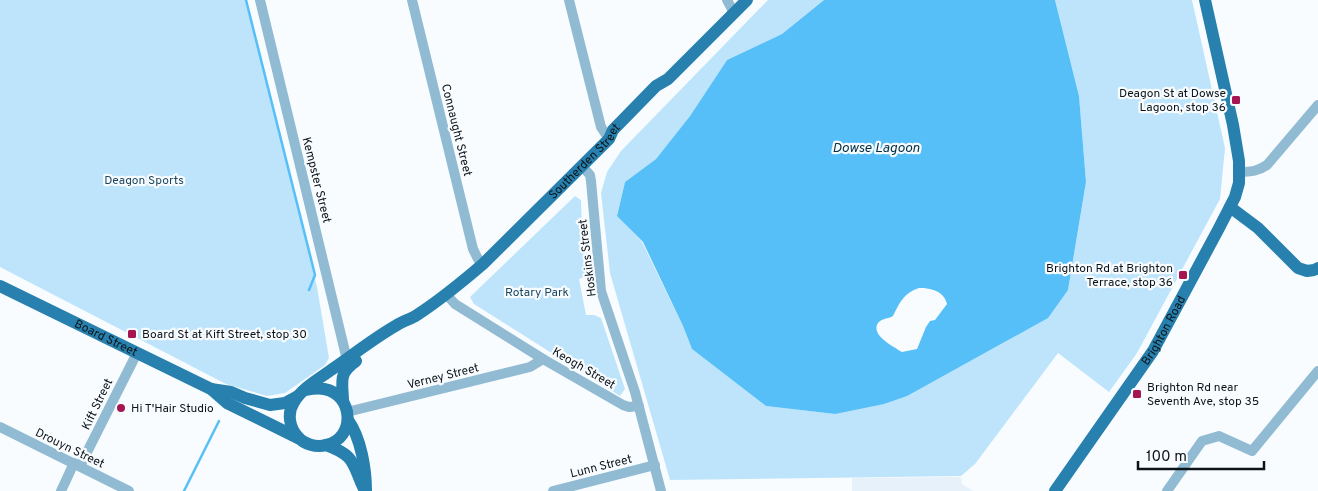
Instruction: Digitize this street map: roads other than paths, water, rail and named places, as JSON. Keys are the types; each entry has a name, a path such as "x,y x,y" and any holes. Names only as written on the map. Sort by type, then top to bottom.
{"main road":[{"name":"Southerden Street","path":"302,393 348,362 401,331 416,316 483,264 609,139 618,124 656,86 668,79 747,0"},
{"path":"1204,0 1233,125 1240,172"},
{"name":"Brighton Road","path":"1055,491 1153,352 1230,207 1239,183 1240,172"},
{"path":"1230,207 1258,228 1298,268 1307,271 1318,268"},
{"name":"Board Street","path":"0,286 211,389 227,403 300,440"},
{"path":"348,362 342,375 343,399 354,429 366,474 366,491"},
{"name":"Board Street","path":"211,389 231,392 270,405 285,403 302,393"},
{"path":"343,399 337,394 323,389 302,393 293,403 290,420 292,428 300,440 318,446 326,446 349,457 354,462 358,477 366,491"},
{"path":"326,446 341,436 348,416"}],"street":[{"name":"Kempster Street","path":"260,0 348,362"},
{"name":"Connaught Street","path":"412,0 473,249 483,264"},
{"path":"570,0 601,127 609,139"},
{"path":"727,0 734,13"},
{"path":"1240,172 1251,172 1266,165 1318,104"},
{"name":"Hoskins Street","path":"582,166 590,175 591,181 601,291 639,406"},
{"name":"Keogh Street","path":"446,294 455,304 543,359 623,405 628,407 639,406"},
{"name":"Kift Street","path":"61,491 77,465 136,353"},
{"name":"Verney Street","path":"348,416 530,367 543,359"},
{"path":"1167,491 1202,440 1219,436 1252,451 1318,370"},
{"path":"639,406 661,491"},
{"name":"Drouyn Street","path":"0,427 129,491"},
{"name":"Lunn Street","path":"553,491 655,465"}],"water":[{"name":"Dowse Lagoon","path":"824,0 1055,0 1079,96 1086,182 1068,290 1048,318 907,396 884,404 835,414 766,406 692,349 643,242 617,216 625,182 656,159 690,116 727,60 782,34","holes":["919,288 940,293 947,304 935,320 930,321 917,349 902,352 884,340 877,332 876,327 883,319 893,316 906,295"]}],"waterway":[{"path":"246,0 315,275 309,290"},
{"path":"184,491 219,421"}],"place":[{"name":"Deagon St at Dowse Lagoon, stop 36","path":"1236,100"},
{"name":"Brighton Rd at Brighton Terrace, stop 36","path":"1183,275"},
{"name":"Board St at Kift Street, stop 30","path":"132,334"},
{"name":"Brighton Rd near Seventh Ave, stop 35","path":"1137,394"},
{"name":"Hi T'Hair Studio","path":"121,408"}],"park label":[{"name":"Deagon Sports","path":"144,180"},
{"name":"Rotary Park","path":"537,292"}]}
